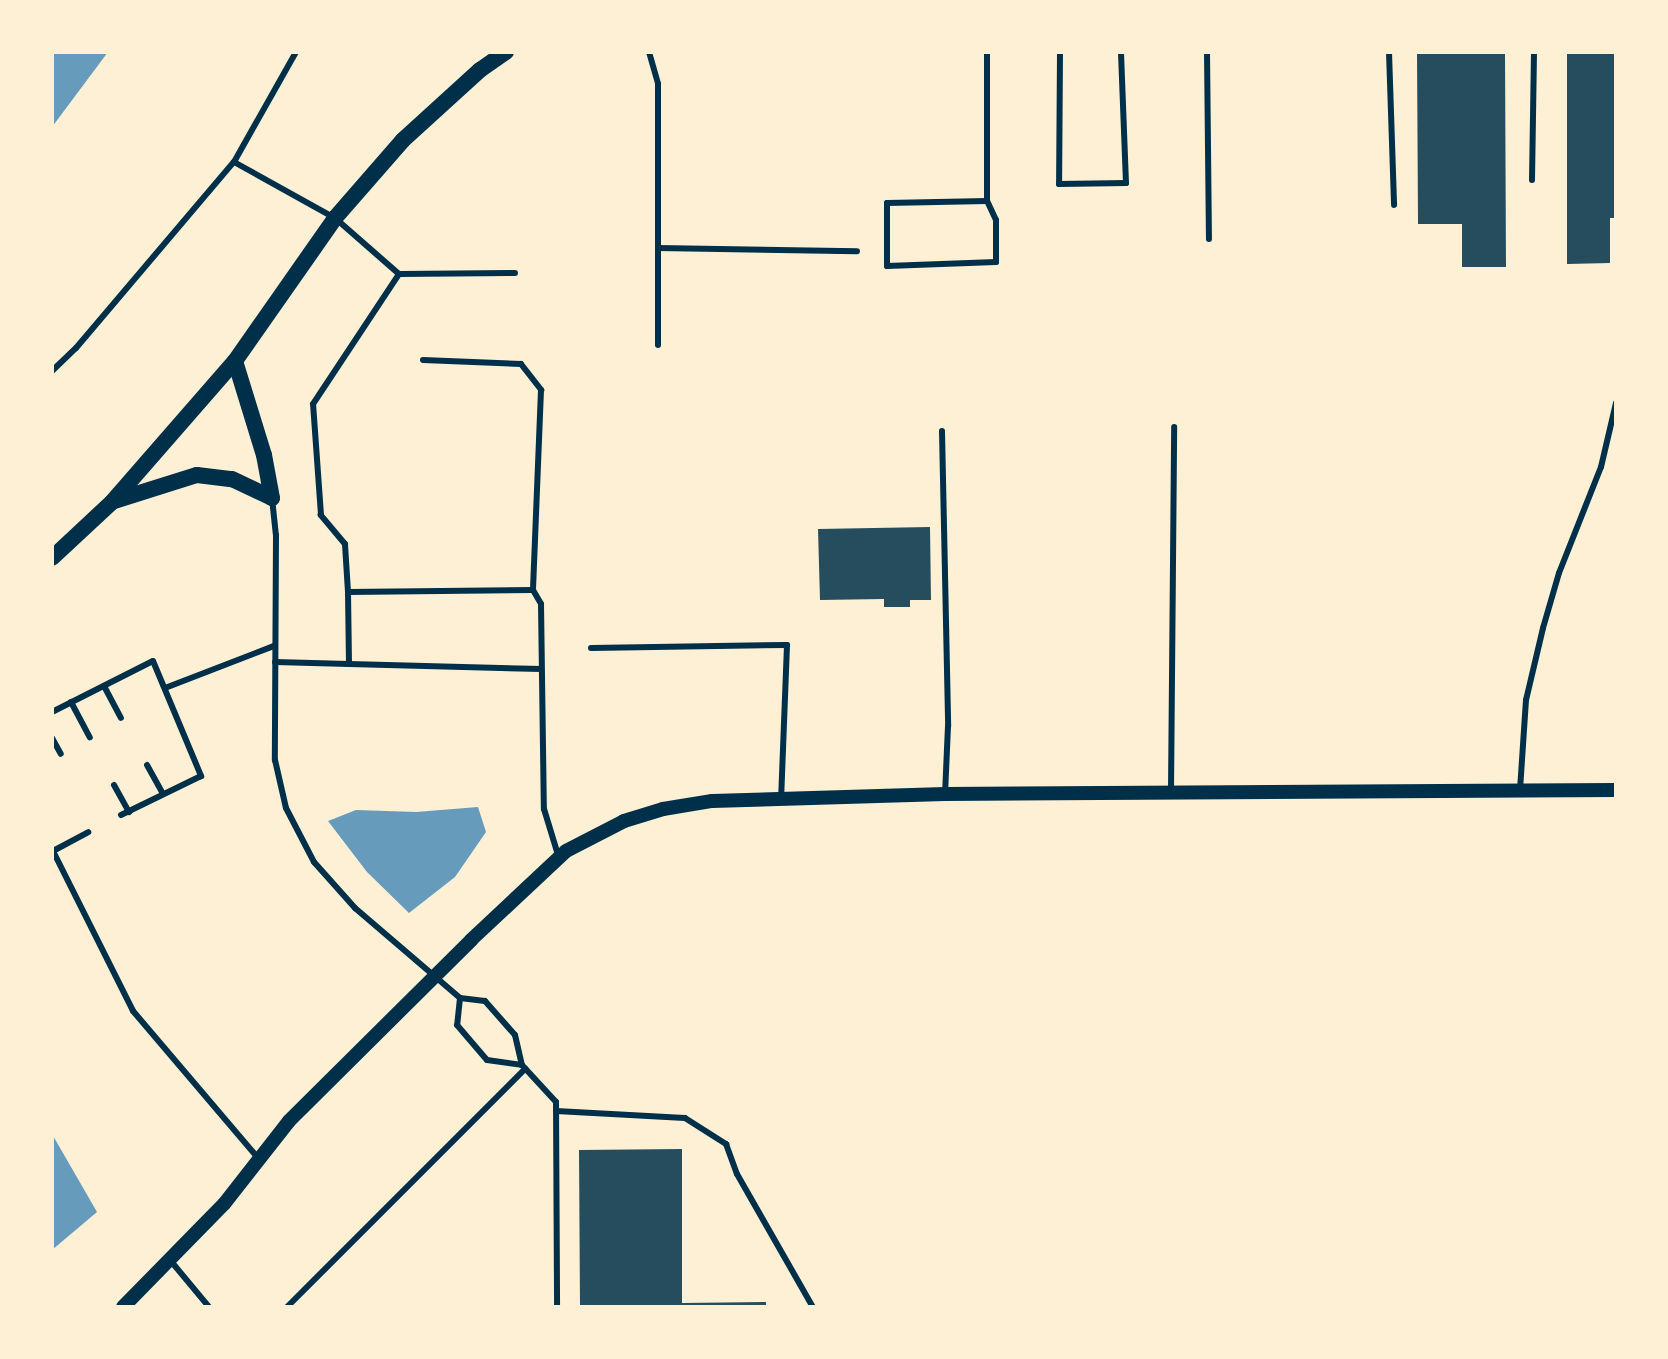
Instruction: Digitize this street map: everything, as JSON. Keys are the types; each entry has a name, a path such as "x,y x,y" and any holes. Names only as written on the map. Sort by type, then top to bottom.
{"main road":[{"path":"52,558 112,502 235,361 335,218 403,140 480,70 506,52"},
{"path":"235,361 260,442 272,498"},
{"path":"112,502 197,475 232,479 272,498"}],"street":[{"path":"123,1307 224,1204 289,1121 435,975 559,858 624,821 663,809 712,801 1171,791 1616,790"}],"lane":[{"path":"52,371 76,348 234,162 296,52"},
{"path":"649,52 658,84 658,345"},
{"path":"987,52 987,201 996,220 996,262 887,266 887,203 987,201"},
{"path":"1060,52 1059,184 1126,183 1121,52"},
{"path":"1207,52 1209,239"},
{"path":"1389,52 1394,205"},
{"path":"1532,180 1534,52"},
{"path":"234,162 335,218 399,274 515,273"},
{"path":"658,248 857,251"},
{"path":"349,664 345,544 321,515 313,404 399,274"},
{"path":"423,360 521,364 541,390 533,590 541,604 544,809 559,858"},
{"path":"1520,790 1526,700 1543,628 1559,573 1601,467 1616,403"},
{"path":"1171,791 1174,427"},
{"path":"942,431 948,726 945,794"},
{"path":"272,498 276,535 275,760 286,808 314,862 355,908 460,998 485,1001 515,1035 524,1067 556,1102 557,1307"},
{"path":"348,592 533,590"},
{"path":"591,648 787,645 781,799"},
{"path":"165,688 274,646"},
{"path":"52,712 153,661 201,776 125,814 114,785"},
{"path":"275,662 541,669"},
{"path":"104,686 121,718"},
{"path":"71,702 90,737"},
{"path":"52,738 61,754"},
{"path":"147,765 163,794"},
{"path":"88,832 52,850 133,1011 259,1159"},
{"path":"460,998 457,1025 487,1060 524,1067"},
{"path":"287,1307 524,1067"},
{"path":"556,1111 685,1118 726,1144 737,1174 813,1307"},
{"path":"170,1259 209,1307"}],"water":[{"path":"52,52 108,52 52,127"},
{"path":"478,807 486,832 455,877 409,913 367,872 328,821 356,810 416,812"},
{"path":"52,1134 97,1212 52,1250"}],"building":[{"path":"1417,52 1505,52 1506,267 1462,267 1462,224 1418,224"},
{"path":"1567,52 1616,52 1616,218 1610,218 1610,263 1567,264"},
{"path":"930,527 931,600 910,600 910,607 884,607 884,599 820,600 818,529"},
{"path":"682,1149 682,1303 766,1302 766,1307 580,1307 579,1150"}]}
